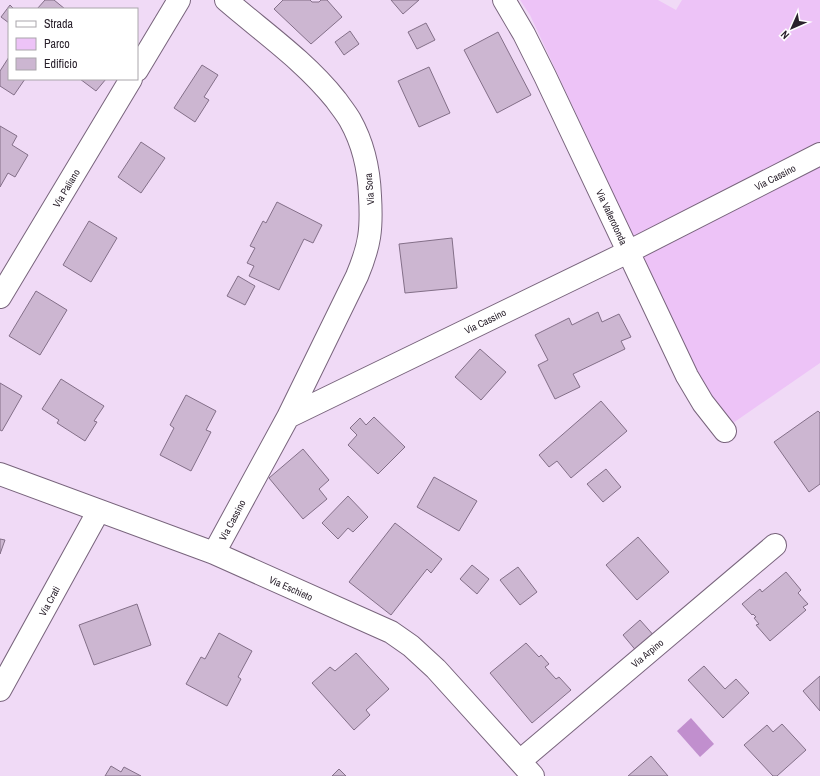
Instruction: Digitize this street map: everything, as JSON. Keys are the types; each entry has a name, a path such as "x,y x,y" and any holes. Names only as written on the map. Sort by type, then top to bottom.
{"street":[{"path":"138,68 179,0"},
{"name":"Via Sora","path":"226,0 297,59 322,83 350,120 360,142 368,174 371,228 362,264 288,417"},
{"name":"Via Vallerotonda","path":"504,0 546,76 692,386 725,431"},
{"name":"Via Paliano","path":"0,298 130,80"},
{"name":"Via Cassino","path":"214,554 288,417 628,252 820,154"},
{"name":"Via Eschieto","path":"0,474 98,512 214,554 391,632 418,651 436,669 526,768"},
{"name":"Via Crati","path":"0,690 98,512"},
{"name":"Via Arpino","path":"526,768 775,545"}],"green space":[{"path":"520,0 658,0 676,10 682,0 820,0 820,363 733,423 703,386 530,15"}],"shaded area":[{"path":"691,718 714,744 700,757 677,731"}],"building":[{"path":"45,0 54,0 64,8 38,8"},
{"path":"283,0 310,0 312,2 319,2 321,0 327,0 342,17 311,44 274,9"},
{"path":"391,0 419,0 403,14"},
{"path":"10,5 13,8 8,8 8,22 1,17"},
{"path":"426,23 435,40 417,49 408,32"},
{"path":"350,31 359,44 344,55 335,42"},
{"path":"498,32 531,95 497,113 464,50"},
{"path":"8,59 8,80 24,80 14,95 0,86 0,71"},
{"path":"202,65 218,75 204,97 209,100 195,122 174,108"},
{"path":"429,67 450,113 419,127 398,81"},
{"path":"81,80 105,80 96,91"},
{"path":"0,126 17,136 12,145 28,155 15,177 8,173 0,187"},
{"path":"141,142 165,158 141,193 118,177"},
{"path":"277,202 322,225 313,243 304,239 279,290 249,276 254,266 247,263 255,248 250,246 263,221 266,223"},
{"path":"89,221 117,238 91,282 63,265"},
{"path":"452,238 457,288 405,293 399,244"},
{"path":"238,276 255,286 245,305 227,296"},
{"path":"36,291 67,310 40,355 9,336"},
{"path":"598,312 602,322 619,314 631,337 621,341 625,349 573,374 580,387 555,399 538,365 548,360 535,335 569,318 572,325"},
{"path":"480,349 506,372 481,400 455,377"},
{"path":"61,379 104,406 94,421 97,422 85,441 57,423 59,420 42,409"},
{"path":"0,383 22,396 2,431 0,430"},
{"path":"186,395 216,411 206,430 211,432 191,471 160,455 174,428 170,425"},
{"path":"601,401 627,431 571,478 557,461 549,467 539,455"},
{"path":"818,411 820,413 820,484 809,492 774,442"},
{"path":"374,417 405,447 378,474 348,445 357,435 350,428 360,418 366,425"},
{"path":"303,449 329,480 319,489 327,499 303,519 269,478"},
{"path":"606,469 621,487 603,502 587,484"},
{"path":"434,477 477,501 459,531 417,507"},
{"path":"348,496 368,517 353,532 348,528 338,539 322,523"},
{"path":"395,523 442,559 431,573 427,569 391,615 349,582"},
{"path":"638,537 669,572 637,600 606,565"},
{"path":"0,539 5,540 0,554"},
{"path":"472,565 489,579 477,594 460,579"},
{"path":"518,567 537,592 520,605 500,580"},
{"path":"786,572 801,590 798,593 808,604 803,607 806,610 770,641 756,625 759,624 754,618 756,617 753,614 752,615 742,604 760,589 762,592"},
{"path":"137,604 151,645 94,665 79,625"},
{"path":"640,620 656,638 638,653 623,635"},
{"path":"219,633 252,651 238,677 241,679 227,706 186,684 201,657 205,659"},
{"path":"526,643 539,657 541,655 549,664 545,667 556,679 559,677 571,690 532,723 490,673"},
{"path":"356,653 389,689 366,710 370,715 354,730 312,683 330,667 335,671"},
{"path":"704,666 725,689 736,679 749,693 723,718 688,680"},
{"path":"820,676 820,711 803,691"},
{"path":"782,724 806,750 777,776 773,776 744,745 767,725 773,732"},
{"path":"651,756 668,776 628,776"},
{"path":"111,766 121,772 124,767 141,776 105,776"},
{"path":"339,769 346,776 332,776"}]}
